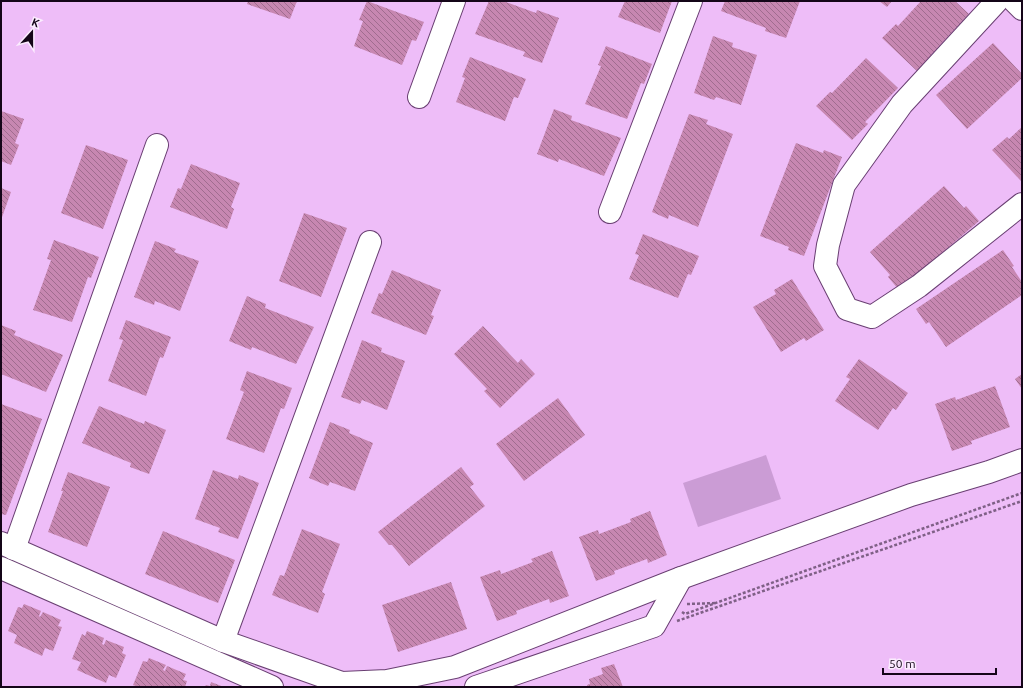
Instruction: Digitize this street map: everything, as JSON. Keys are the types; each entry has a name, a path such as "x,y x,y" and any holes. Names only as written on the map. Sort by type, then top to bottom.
{"street":[{"path":"419,97 454,1"},
{"path":"610,212 691,1"},
{"path":"997,1 902,104 844,184 828,246 825,266 847,309 872,317 919,286 1022,204"},
{"path":"1014,1 1022,9"},
{"path":"157,145 7,546 223,641 342,683 387,681 455,667 681,578 911,495 990,472 1022,460"},
{"path":"223,641 370,242"},
{"path":"1,568 272,687"},
{"path":"476,687 656,623 681,578"},
{"path":"626,600 640,602 647,608 656,623"}],"path":[{"path":"680,611 685,614 1022,493"},
{"path":"656,623 680,621 1022,501"},
{"path":"680,605 716,603"}],"shaded area":[{"path":"766,455 781,499 698,527 683,483"}],"building":[{"path":"248,1 297,1 290,19 247,4"},
{"path":"367,1 424,22 416,41 412,40 402,65 354,46 363,21 359,20"},
{"path":"489,1 503,1 536,13 537,10 559,18 542,63 523,56 525,52 475,34"},
{"path":"625,1 672,1 660,33 618,17"},
{"path":"725,1 800,1 786,38 765,31 766,28 721,11"},
{"path":"879,1 892,1 887,7"},
{"path":"921,1 955,1 969,14 931,55 934,57 919,73 882,38 896,24 898,26"},
{"path":"713,36 733,43 732,47 757,55 741,105 716,97 714,100 694,93"},
{"path":"993,43 1022,74 1022,78 967,129 936,95"},
{"path":"606,46 652,64 644,84 641,83 627,119 585,104 601,66 598,65"},
{"path":"470,57 526,79 518,98 514,97 505,121 456,102 465,78 462,77"},
{"path":"866,58 898,88 865,122 868,124 852,140 816,106 830,92 832,93"},
{"path":"554,109 572,116 571,120 621,138 604,176 559,159 558,162 537,154"},
{"path":"1,111 24,119 15,143 19,145 11,165 1,161"},
{"path":"689,114 708,120 706,124 733,134 698,227 669,215 668,219 652,212"},
{"path":"1022,127 1022,182 992,150 1007,137 1009,139"},
{"path":"796,143 823,153 824,150 842,157 804,256 788,250 789,247 760,236"},
{"path":"86,145 128,160 103,229 61,213"},
{"path":"191,164 240,183 231,207 234,209 227,229 170,207 178,188 181,189"},
{"path":"944,186 964,208 966,206 979,221 899,290 888,277 890,275 870,252"},
{"path":"1,188 11,192 1,220"},
{"path":"304,213 347,228 321,297 279,281"},
{"path":"643,234 699,256 691,275 688,274 678,298 629,279 639,255 635,254"},
{"path":"54,240 99,257 91,278 88,277 72,322 33,310 51,260 47,259"},
{"path":"155,241 176,249 174,252 199,261 180,311 155,301 154,305 134,297"},
{"path":"1003,250 1014,266 1012,267 1022,282 1022,295 946,347 929,322 926,324 916,309"},
{"path":"392,270 441,290 431,315 434,316 426,335 371,313 379,293 382,294"},
{"path":"792,279 824,330 806,341 804,338 781,352 753,307 776,294 774,290"},
{"path":"247,296 266,304 265,308 314,327 296,364 252,347 251,350 229,341"},
{"path":"126,320 171,337 163,358 160,357 146,396 108,381 123,340 119,339"},
{"path":"1,325 16,331 14,335 63,355 46,392 1,374"},
{"path":"483,326 518,363 521,359 535,374 500,408 484,391 487,389 454,354"},
{"path":"362,340 382,348 381,352 405,361 387,410 362,400 360,404 341,397"},
{"path":"859,359 908,393 896,410 893,408 878,430 835,401 850,379 846,377"},
{"path":"247,371 292,388 284,409 281,408 264,453 226,439 244,392 240,390"},
{"path":"1022,374 1022,389 1015,379"},
{"path":"995,386 1010,427 971,441 972,444 952,451 935,404 955,397 956,400"},
{"path":"558,398 585,435 524,481 496,444"},
{"path":"1,404 42,419 6,515 1,514"},
{"path":"99,406 144,424 145,421 166,430 149,474 130,467 131,463 82,443"},
{"path":"330,422 350,430 349,433 373,443 355,491 330,482 328,486 309,478"},
{"path":"461,467 474,484 470,487 485,506 409,566 392,545 389,545 378,532"},
{"path":"213,470 238,479 239,475 259,483 238,539 218,532 220,528 195,519"},
{"path":"68,472 110,487 87,547 48,532 63,491 61,491"},
{"path":"650,511 667,555 648,563 647,559 614,571 615,574 596,581 579,537 598,530 599,534 631,522 630,519"},
{"path":"302,529 340,544 322,592 325,594 318,613 272,595 280,575 284,576"},
{"path":"163,531 235,560 218,603 145,574"},
{"path":"552,551 569,596 550,603 549,599 516,611 517,614 497,621 480,577 500,570 501,574 533,562 531,559"},
{"path":"451,582 467,629 398,652 382,605"},
{"path":"24,604 41,611 40,617 43,612 61,620 58,626 62,627 53,651 45,648 42,656 14,643 17,635 8,631 18,607 22,608"},
{"path":"87,631 104,638 102,644 104,645 106,640 124,647 122,653 126,655 116,678 109,675 106,683 77,670 81,662 72,659 82,634 85,636"},
{"path":"149,658 166,665 163,670 165,671 167,666 186,674 183,680 187,681 185,687 138,687 133,685 143,661 147,662"},
{"path":"614,664 623,687 587,687 587,685 590,684 589,679 603,674 601,668"},
{"path":"211,682 224,687 205,687 206,685 210,686"}]}
